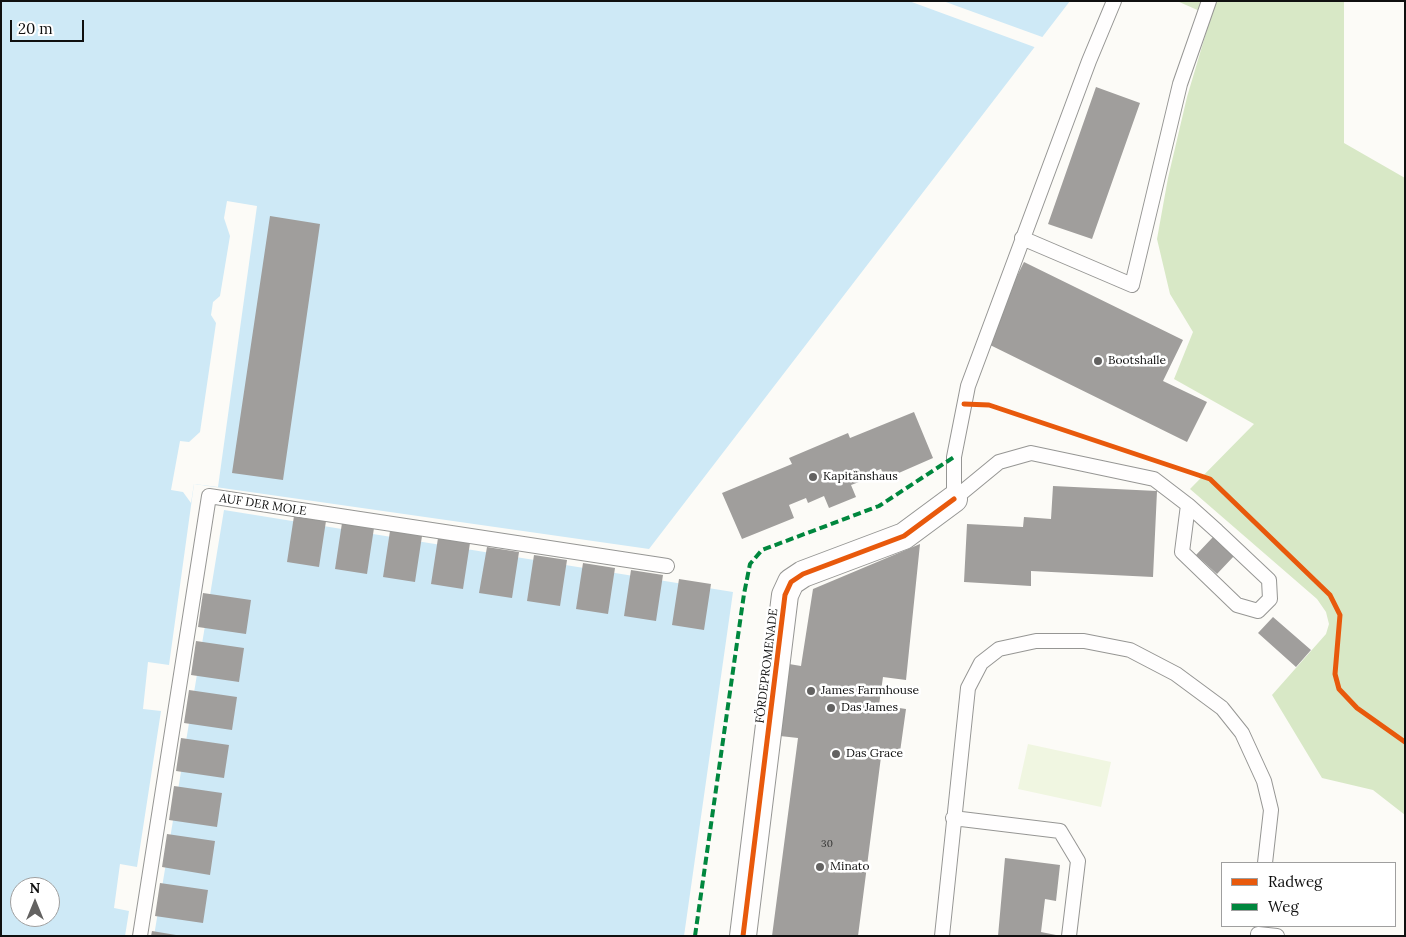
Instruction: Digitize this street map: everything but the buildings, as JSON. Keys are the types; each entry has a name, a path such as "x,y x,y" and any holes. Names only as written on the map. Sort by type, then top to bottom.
{"street":[{"name":"FÖRDEPROMENADE","path":"743,936 785,595 791,582 803,574 904,536 954,499"}],"lane":[{"path":"954,499 954,457 968,386 1022,238 1114,1"},
{"path":"1022,238 1132,285 1180,84 1209,1"},
{"name":"FÖRDEPROMENADE","path":"954,499 999,462 1032,453 1154,479 1188,506 1269,580 1270,598 1258,611 1237,605 1182,552 1188,506"},
{"name":"AUF DER MOLE","path":"140,936 209,496 667,566"},
{"path":"942,936 968,688 981,663 999,649 1036,641 1084,641 1130,650 1176,674 1222,708 1242,733 1264,780 1271,810 1265,862"},
{"path":"953,818 1060,831 1078,861 1069,936"},
{"path":"1259,932 1277,936"}],"green space":[{"path":"1177,1 1344,1 1344,143 1405,178 1405,815 1373,790 1322,778 1272,695 1326,634 1329,624 1326,612 1317,599 1190,489 1254,424 1174,379 1193,332 1170,294 1157,239 1168,178 1187,97 1211,16"},
{"path":"1028,744 1111,762 1101,807 1018,789"}],"water":[{"path":"1,1 1070,1 649,549 194,484 169,665 148,662 143,709 161,711 137,867 120,864 114,908 129,911 125,936 1,936"},
{"path":"224,510 733,592 684,936 154,936"}],"pier":[{"path":"909,1 943,1 1045,38 1037,48"},
{"path":"227,201 257,206 218,487 194,484 191,503 183,492 171,490 180,441 189,442 200,432 216,323 211,315 213,302 220,296 230,236 224,218"}],"marked path":[{"path":"695,936 744,594 750,564 762,550 879,506 954,457"}],"cycle path":[{"path":"964,404 989,405 1210,479 1330,595 1340,615 1335,674 1339,689 1357,708 1405,742"},
{"path":"743,936 785,595 791,582 803,574 904,536 954,499"}],"place":[{"name":"Bootshalle","path":"1098,361"},
{"name":"Kapitänshaus","path":"813,477"},
{"name":"James Farmhouse","path":"811,691"},
{"name":"Das James","path":"831,708"},
{"name":"Das Grace","path":"836,754"},
{"name":"Minato","path":"820,867"}]}
